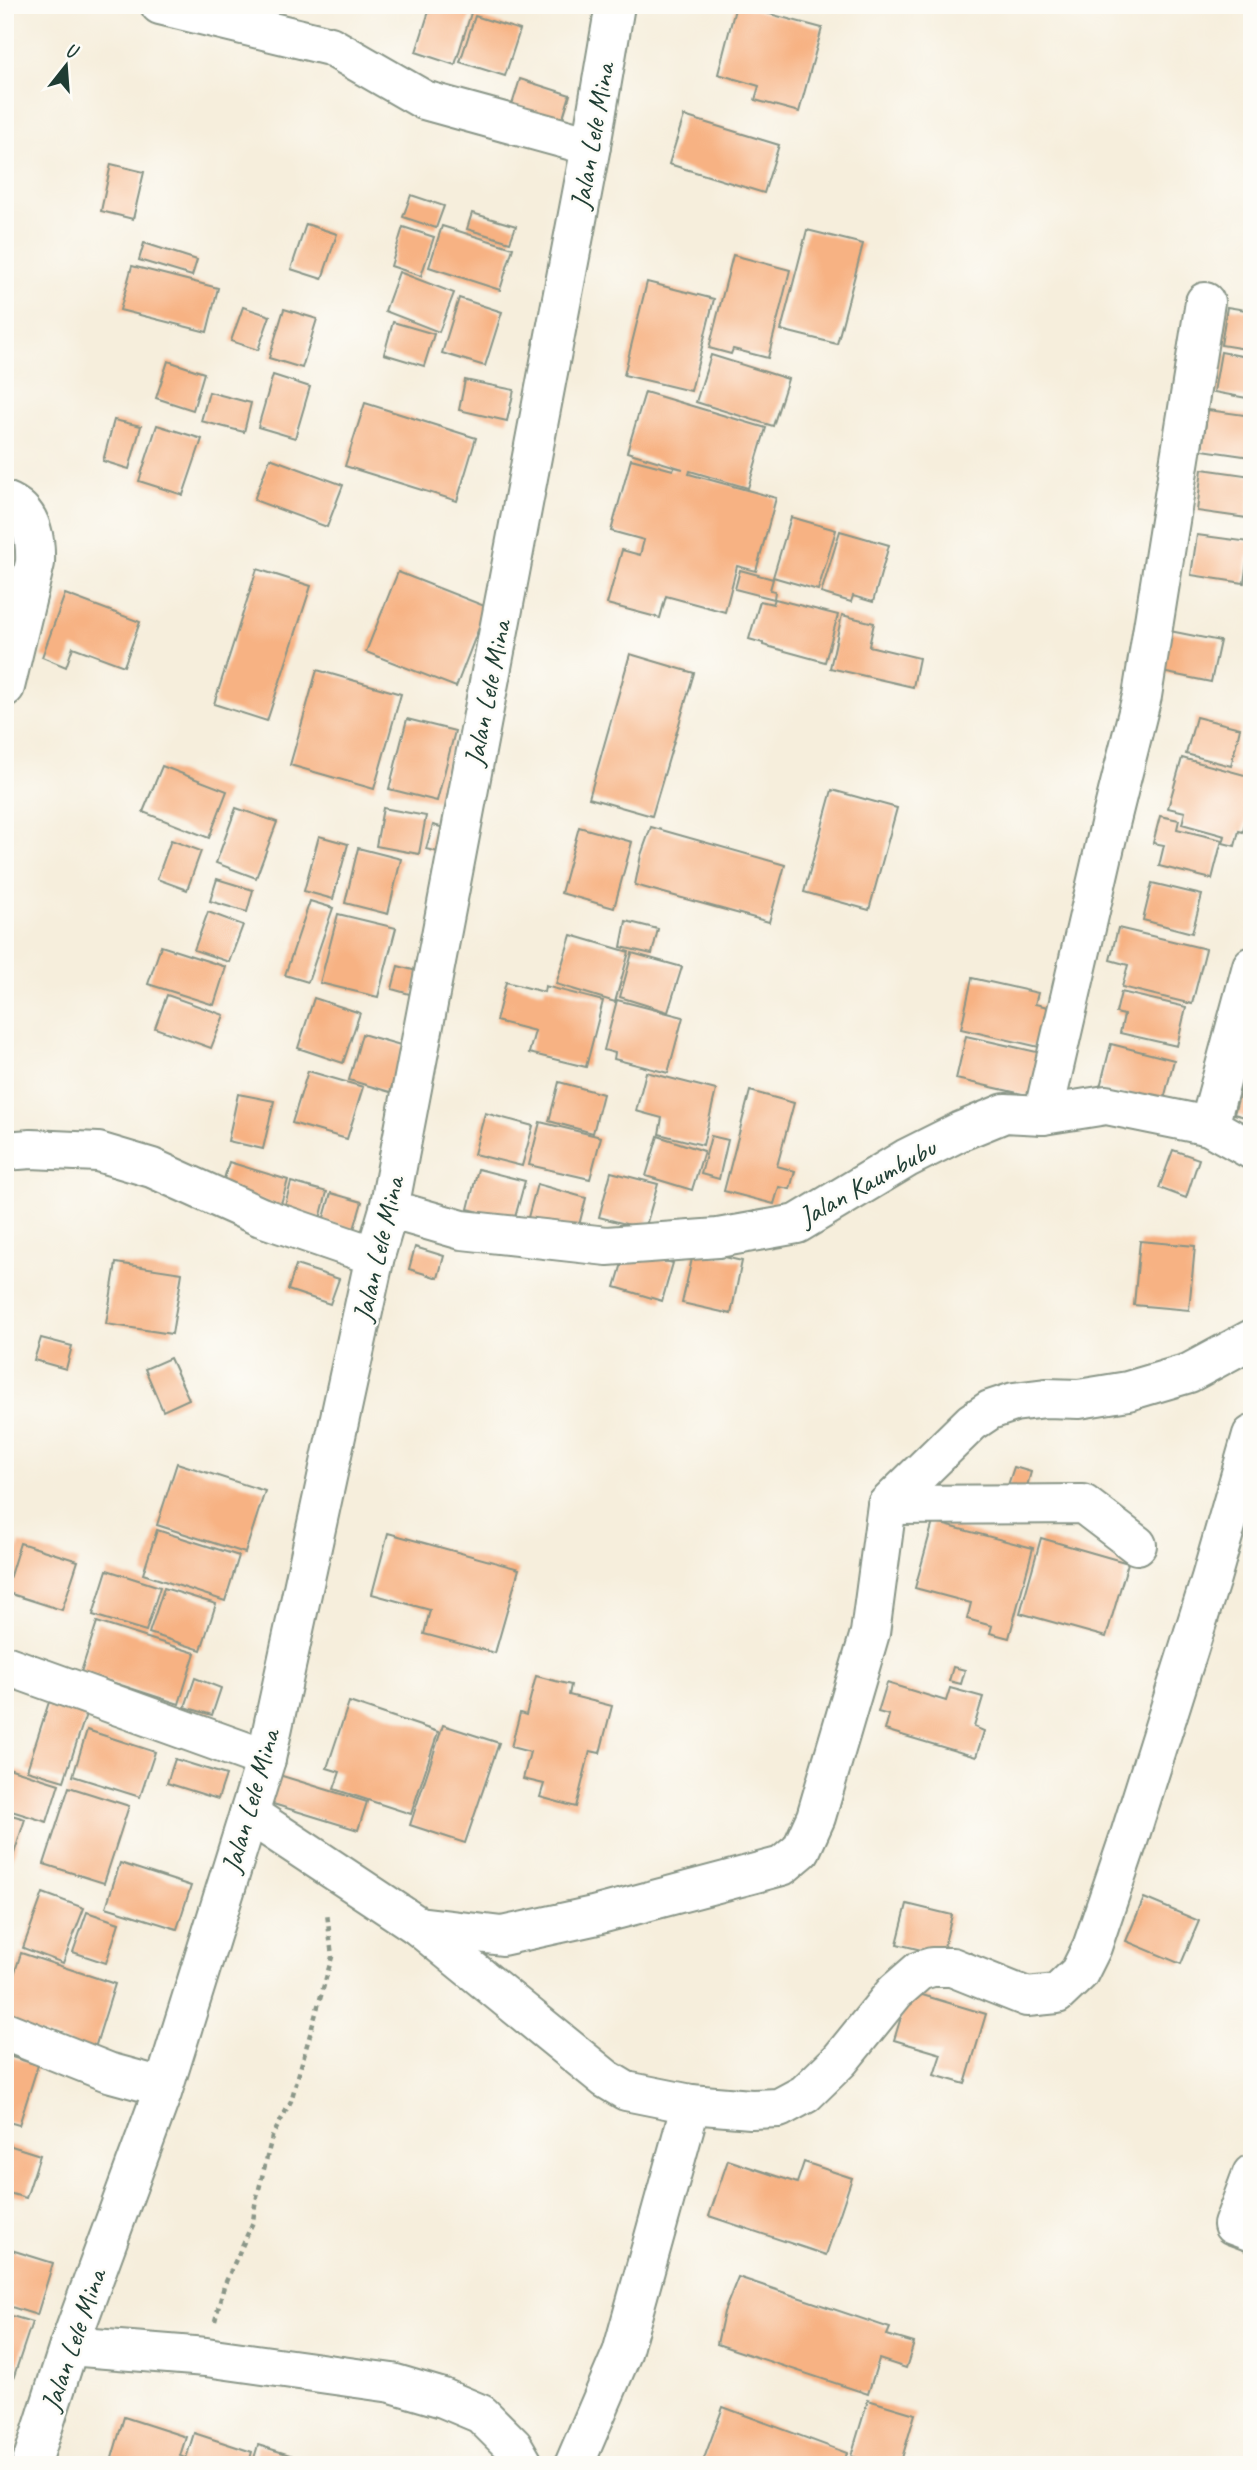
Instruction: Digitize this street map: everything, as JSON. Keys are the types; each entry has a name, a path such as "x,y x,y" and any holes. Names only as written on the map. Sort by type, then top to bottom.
{"street":[{"path":"160,5 330,46 424,100 591,146"},
{"name":"Jalan Lele Mina","path":"31,2465 69,2346 163,2087 265,1759 375,1256 389,1209 591,146 615,5"},
{"path":"1043,1115 1142,696 1205,302"},
{"path":"5,502 14,505 30,522 36,543 35,563 5,687"},
{"path":"1209,1126 1252,966"},
{"name":"Jalan Kaumbubu","path":"389,1209 462,1230 607,1246 718,1238 797,1224 907,1158 1005,1113 1043,1115 1106,1105 1209,1126 1252,1150"},
{"path":"5,1151 30,1149 98,1152 152,1168 261,1217 375,1256"},
{"path":"418,1926 502,1936 593,1916 782,1866 801,1850 816,1817 870,1633 887,1505 971,1422 990,1410 1014,1402 1046,1398 1079,1399 1128,1391 1188,1373 1252,1339"},
{"path":"249,1814 418,1926 606,2078 626,2091 691,2104 779,2108 805,2094 840,2060 895,1993 919,1971 932,1967 952,1967 1027,1997 1057,1994 1079,1973 1092,1947 1129,1838 1211,1578 1252,1435"},
{"path":"887,1505 1083,1504 1138,1545"},
{"path":"5,1665 265,1759"},
{"path":"5,2031 108,2072 163,2087"},
{"path":"573,2465 622,2353 691,2104"},
{"path":"1252,2174 1233,2225 1252,2232"},
{"path":"69,2346 206,2357 392,2383 443,2398 481,2414 513,2446 524,2465"}],"path":[{"path":"206,2357 224,2286 253,2222 272,2137 291,2101 332,1957 322,1863"}],"building":[{"path":"431,5 448,5 471,13 455,65 416,52"},
{"path":"498,5 530,5 527,15"},
{"path":"736,5 822,28 799,112 755,100 759,86 718,74"},
{"path":"475,16 520,30 505,76 460,62"},
{"path":"520,79 570,95 561,124 511,108"},
{"path":"684,116 779,145 764,193 669,164"},
{"path":"111,164 144,172 133,219 101,211"},
{"path":"411,195 444,206 436,228 403,217"},
{"path":"472,213 516,226 510,242 467,229"},
{"path":"306,224 337,234 322,279 291,269"},
{"path":"442,226 513,248 500,290 429,267"},
{"path":"403,227 434,237 421,276 391,266"},
{"path":"807,230 863,244 837,344 781,330"},
{"path":"144,243 197,260 192,276 139,260"},
{"path":"733,255 790,270 768,358 733,349 731,354 709,348"},
{"path":"132,266 218,288 207,332 120,310"},
{"path":"399,272 454,293 439,332 385,311"},
{"path":"647,282 714,299 691,391 624,375"},
{"path":"459,298 502,312 485,366 442,353"},
{"path":"243,307 270,316 258,350 231,341"},
{"path":"1227,307 1252,311 1252,350 1221,345"},
{"path":"284,309 317,319 302,368 269,358"},
{"path":"393,322 434,334 424,366 384,354"},
{"path":"1221,352 1252,358 1252,399 1214,392"},
{"path":"711,355 788,379 773,426 696,402"},
{"path":"168,361 204,373 193,410 156,398"},
{"path":"273,375 310,387 295,438 258,427"},
{"path":"465,380 514,390 507,421 459,410"},
{"path":"209,392 251,403 244,432 201,421"},
{"path":"645,392 766,428 748,488 690,471 689,474 776,498 756,571 737,566 725,612 666,596 660,618 607,604 622,550 640,555 644,540 611,531 631,459 673,470 674,467 683,469 627,452"},
{"path":"365,403 476,438 457,501 345,466"},
{"path":"1208,410 1252,416 1251,457 1202,450"},
{"path":"114,420 141,426 129,469 103,461"},
{"path":"157,425 202,439 183,495 139,481"},
{"path":"270,458 343,485 327,527 254,500"},
{"path":"1202,469 1252,476 1247,518 1197,511"},
{"path":"791,517 836,530 818,590 773,577"},
{"path":"840,531 889,545 873,602 853,596 851,602 821,593"},
{"path":"1197,535 1250,542 1244,583 1191,575"},
{"path":"257,569 311,586 267,721 214,704"},
{"path":"740,570 773,579 770,590 775,591 774,599 735,589"},
{"path":"398,572 487,607 456,687 366,652"},
{"path":"65,594 140,622 124,666 73,647 66,667 42,657"},
{"path":"775,599 838,615 825,662 749,639 760,601 773,604"},
{"path":"842,615 874,623 869,646 919,658 913,687 830,668"},
{"path":"1170,631 1220,641 1211,682 1162,672"},
{"path":"630,654 694,673 652,816 589,798"},
{"path":"317,670 401,694 374,789 290,765"},
{"path":"1196,717 1240,728 1231,766 1186,754"},
{"path":"407,719 455,731 437,801 389,789"},
{"path":"1182,758 1252,777 1252,798 1243,832 1239,831 1235,846 1223,843 1225,836 1182,824 1185,812 1168,808"},
{"path":"162,766 227,791 209,838 143,812"},
{"path":"832,790 897,808 869,910 804,892"},
{"path":"236,808 277,822 256,878 216,863"},
{"path":"383,808 426,816 419,854 376,846"},
{"path":"1160,816 1179,820 1177,829 1222,840 1212,879 1159,866 1164,845 1153,843"},
{"path":"433,825 456,831 450,855 426,849"},
{"path":"579,827 632,842 614,908 561,893"},
{"path":"651,827 785,865 769,922 635,885 641,855"},
{"path":"319,836 348,844 333,899 304,891"},
{"path":"171,840 201,851 187,890 157,879"},
{"path":"358,848 401,859 388,914 345,903"},
{"path":"217,879 253,890 247,912 210,901"},
{"path":"1152,883 1202,895 1192,933 1143,920"},
{"path":"310,901 333,908 308,982 285,975"},
{"path":"208,912 243,925 229,962 194,950"},
{"path":"338,914 396,928 378,997 320,983"},
{"path":"626,921 658,929 652,954 621,947"},
{"path":"1118,928 1206,949 1192,1004 1122,987 1128,965 1110,960"},
{"path":"571,935 629,952 615,1002 556,984"},
{"path":"161,946 226,967 214,1005 148,984"},
{"path":"632,953 682,967 668,1012 620,997"},
{"path":"398,966 420,972 413,995 392,989"},
{"path":"972,978 1038,993 1035,1004 1048,1007 1039,1047 961,1029"},
{"path":"506,982 544,992 545,986 603,1001 586,1067 529,1053 535,1031 496,1021"},
{"path":"1121,992 1186,1007 1177,1046 1120,1033 1124,1015 1116,1013"},
{"path":"167,995 224,1015 211,1048 155,1028"},
{"path":"314,998 360,1013 343,1063 298,1048"},
{"path":"617,1000 683,1017 668,1073 614,1059 615,1053 604,1050"},
{"path":"362,1034 404,1046 390,1092 349,1080"},
{"path":"966,1036 1041,1053 1031,1096 956,1079"},
{"path":"1111,1044 1174,1060 1163,1103 1100,1087"},
{"path":"1248,1063 1252,1064 1252,1119 1234,1114"},
{"path":"308,1071 363,1087 347,1139 292,1123"},
{"path":"646,1072 716,1090 703,1145 659,1134 662,1118 636,1111"},
{"path":"559,1082 603,1094 593,1133 549,1121"},
{"path":"750,1091 794,1103 777,1166 795,1171 790,1189 779,1187 774,1204 724,1191"},
{"path":"238,1094 274,1101 263,1149 228,1141"},
{"path":"485,1113 533,1126 522,1166 474,1154"},
{"path":"540,1122 601,1137 590,1179 529,1165"},
{"path":"658,1136 704,1151 692,1190 646,1176"},
{"path":"711,1136 728,1140 719,1179 701,1174"},
{"path":"1173,1150 1199,1159 1186,1198 1159,1188"},
{"path":"229,1162 288,1180 280,1207 221,1189"},
{"path":"478,1169 525,1181 514,1221 468,1209"},
{"path":"611,1172 658,1184 645,1229 599,1217"},
{"path":"291,1182 327,1192 320,1219 284,1209"},
{"path":"537,1184 586,1198 577,1233 527,1221"},
{"path":"331,1193 362,1202 354,1229 323,1221"},
{"path":"1140,1241 1195,1246 1189,1310 1134,1305"},
{"path":"415,1247 444,1256 438,1278 409,1269"},
{"path":"626,1250 673,1263 662,1301 615,1287"},
{"path":"694,1250 742,1261 731,1314 682,1303"},
{"path":"116,1263 182,1273 172,1334 106,1324"},
{"path":"296,1265 339,1279 330,1304 288,1290"},
{"path":"41,1338 72,1346 66,1369 34,1360"},
{"path":"170,1358 189,1399 163,1411 145,1369"},
{"path":"177,1463 265,1491 245,1553 157,1525"},
{"path":"1014,1467 1031,1472 1025,1493 1007,1488"},
{"path":"933,1522 1033,1548 1009,1638 990,1633 992,1626 967,1619 971,1603 915,1588"},
{"path":"157,1530 239,1556 225,1601 143,1574"},
{"path":"388,1533 519,1569 495,1653 424,1634 430,1610 372,1594"},
{"path":"1041,1538 1128,1563 1106,1637 1020,1613"},
{"path":"20,1543 78,1561 62,1610 5,1592"},
{"path":"107,1570 160,1587 146,1631 93,1615"},
{"path":"164,1588 216,1604 201,1650 149,1633"},
{"path":"97,1622 195,1653 179,1704 81,1672"},
{"path":"953,1667 965,1670 961,1684 949,1681"},
{"path":"536,1676 571,1685 569,1695 612,1706 600,1753 590,1751 576,1807 540,1797 544,1784 523,1779 530,1752 511,1747 520,1713 526,1715"},
{"path":"195,1678 221,1688 212,1715 185,1707"},
{"path":"887,1683 946,1701 950,1688 983,1697 974,1727 984,1731 976,1757 885,1730 889,1715 878,1712"},
{"path":"49,1702 86,1714 64,1781 27,1770"},
{"path":"349,1702 438,1732 411,1814 334,1789 340,1772 327,1768"},
{"path":"443,1725 499,1743 465,1843 410,1825"},
{"path":"87,1730 155,1752 140,1797 73,1776"},
{"path":"175,1759 226,1775 218,1799 167,1783"},
{"path":"5,1767 59,1784 47,1822 5,1809"},
{"path":"279,1775 367,1802 358,1830 270,1803"},
{"path":"69,1787 129,1806 104,1883 44,1864"},
{"path":"5,1813 25,1819 6,1879 5,1879"},
{"path":"120,1863 191,1886 177,1929 106,1907"},
{"path":"43,1893 84,1908 63,1963 23,1948"},
{"path":"1144,1898 1199,1921 1181,1964 1126,1941"},
{"path":"907,1904 952,1915 942,1955 897,1944"},
{"path":"87,1912 119,1923 106,1963 73,1952"},
{"path":"21,1953 115,1984 94,2051 5,2023 5,2003"},
{"path":"909,1991 986,2014 965,2084 934,2075 941,2054 894,2040"},
{"path":"5,2055 38,2065 19,2125 5,2121"},
{"path":"5,2144 40,2155 26,2198 5,2192"},
{"path":"728,2160 797,2183 804,2162 852,2178 826,2255 709,2216"},
{"path":"5,2248 53,2263 37,2315 5,2305"},
{"path":"738,2277 890,2328 887,2335 914,2343 906,2368 879,2359 868,2394 717,2344 724,2312"},
{"path":"5,2314 32,2322 12,2382 5,2380"},
{"path":"868,2400 915,2414 900,2465 878,2465 851,2456"},
{"path":"723,2407 847,2453 843,2465 702,2464"},
{"path":"124,2417 186,2437 180,2456 185,2458 183,2465 110,2465"},
{"path":"194,2433 252,2452 248,2465 184,2465"},
{"path":"258,2445 309,2461 308,2465 252,2465"}]}
